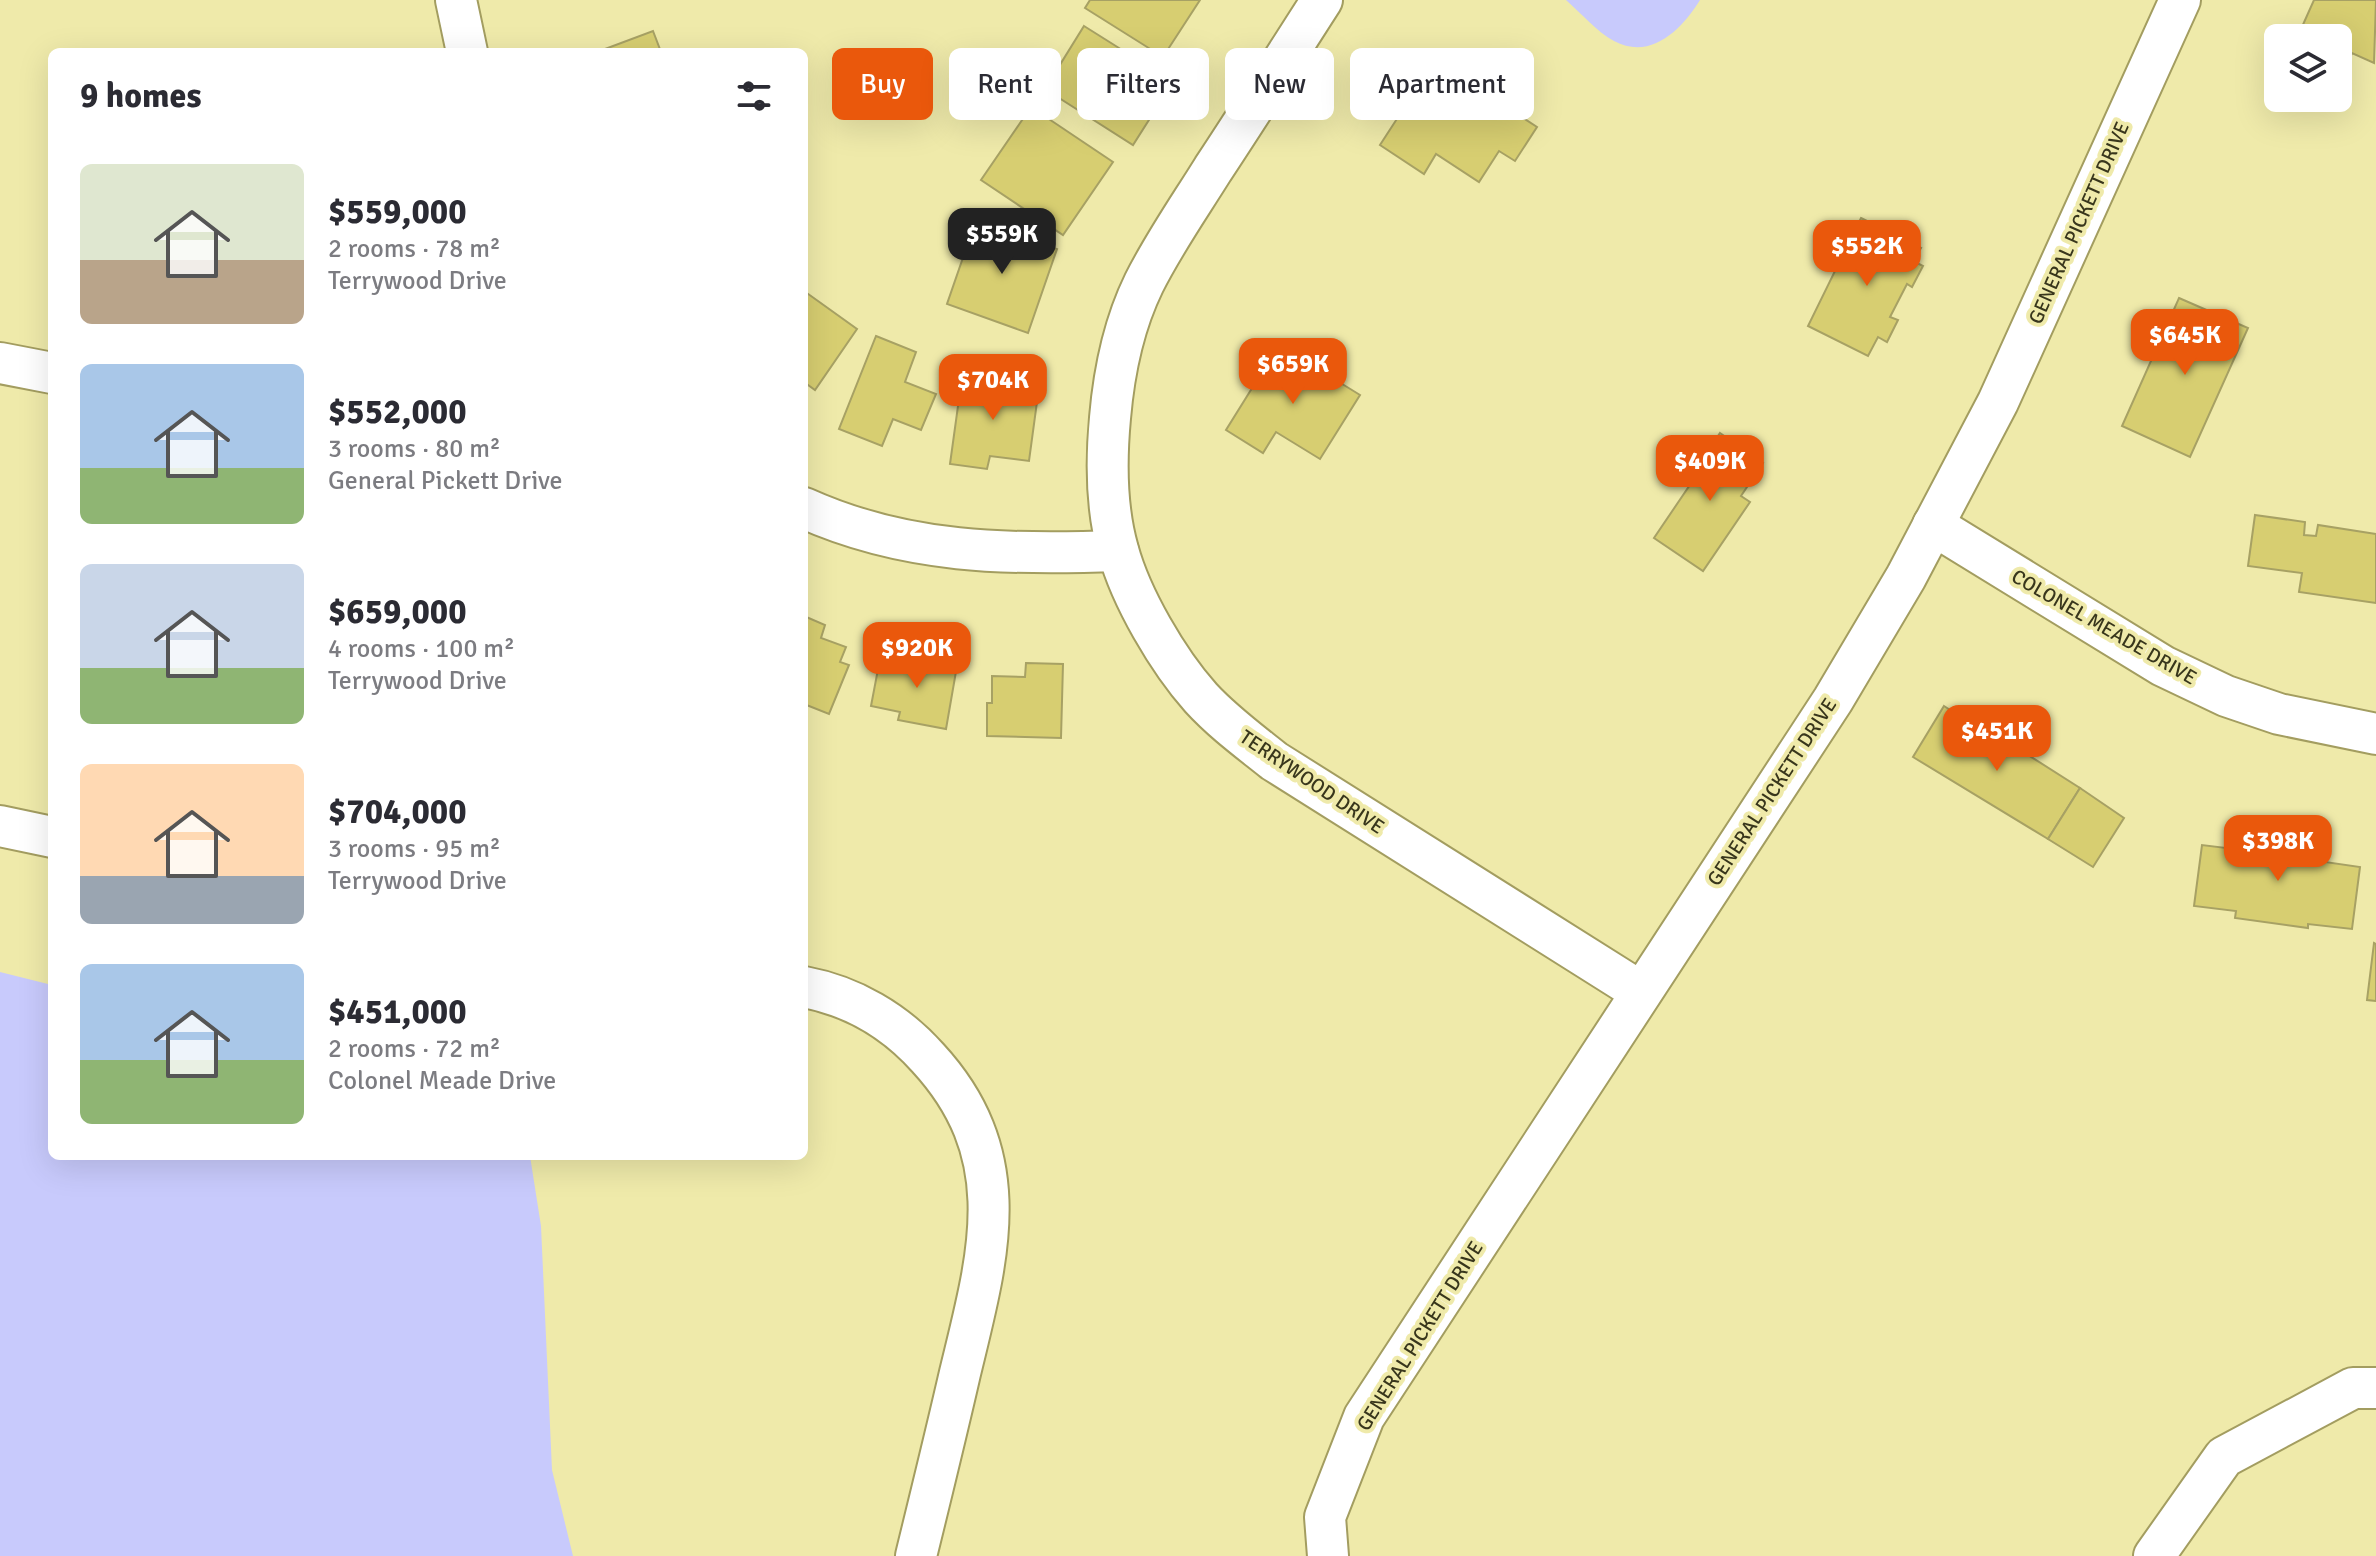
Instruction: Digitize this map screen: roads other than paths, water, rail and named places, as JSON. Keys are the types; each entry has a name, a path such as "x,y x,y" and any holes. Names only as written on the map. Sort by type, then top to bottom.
{"street":[{"path":"456,0 466,48"},
{"name":"TERRYWOOD DRIVE","path":"1322,0 1175,229 1144,284 1123,337 1113,385 1109,431 1108,486 1118,551 1143,612 1171,659 1200,697 1234,729 1274,761 1641,992"},
{"name":"GENERAL PICKETT DRIVE","path":"1328,1556 1325,1517 1364,1417 1833,700 1906,577 1998,402 2180,0"},
{"path":"0,363 48,372"},
{"path":"808,510 832,521 894,539 959,550 1029,553 1118,551"},
{"name":"COLONEL MEADE DRIVE","path":"1933,525 2163,666 2226,696 2279,714 2376,734"},
{"path":"0,826 48,836"},
{"path":"808,988 831,992 875,1012 914,1042 946,1077 971,1120 985,1168 990,1218 986,1268 916,1556"},
{"path":"2154,1556 2224,1457 2353,1388 2376,1388"}],"water":[{"path":"1566,0 1700,0 1675,31 1664,39 1641,47 1614,41 1595,28"},
{"path":"0,972 48,984 48,1160 531,1160 541,1226 552,1470 573,1556 0,1556"}]}
